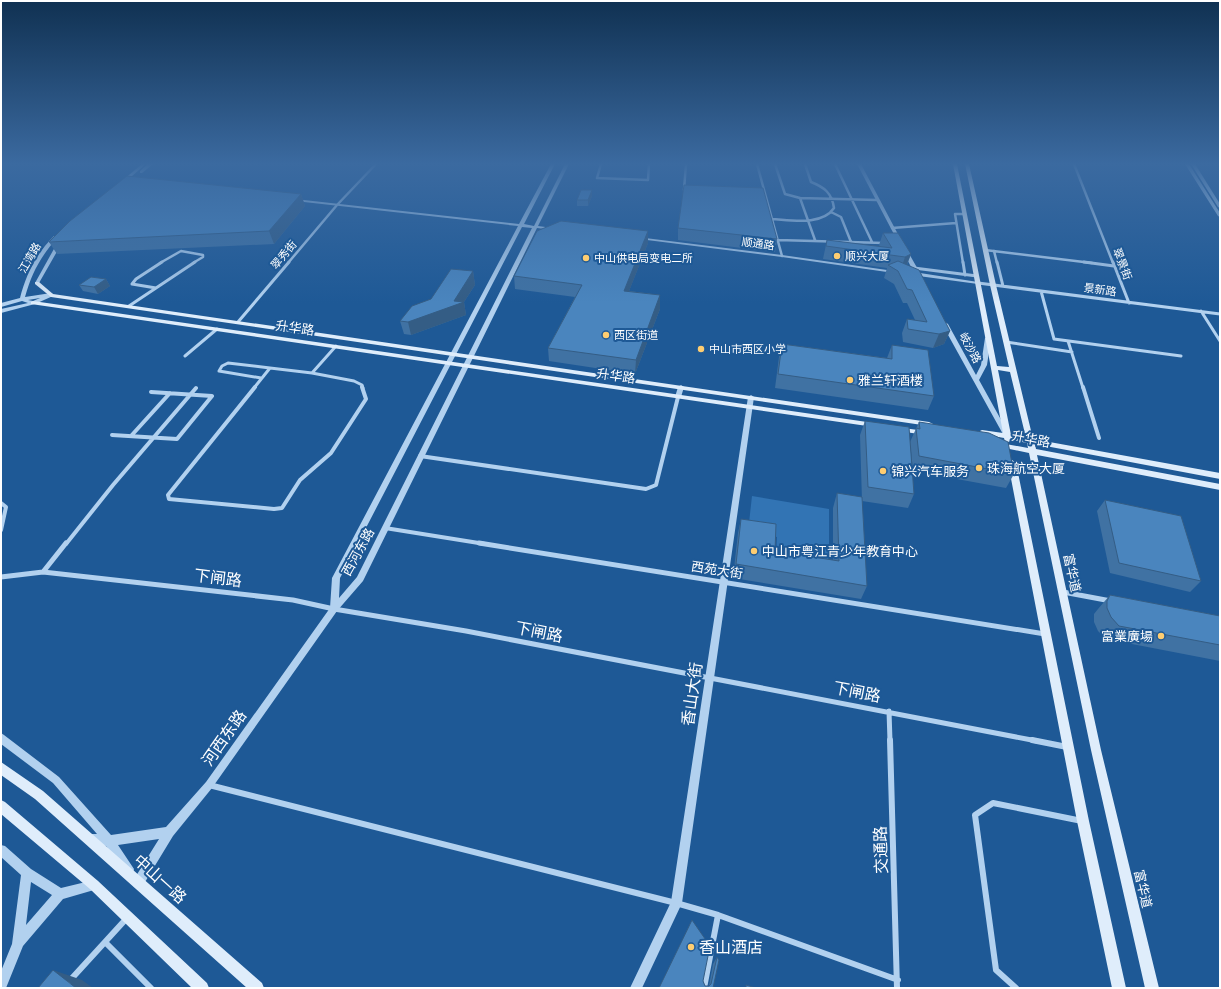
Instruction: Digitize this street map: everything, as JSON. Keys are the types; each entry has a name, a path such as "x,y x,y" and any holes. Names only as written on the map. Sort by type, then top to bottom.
{"main road":[{"path":"963,210 1045,634 1119,988"},
{"name":"富华道","path":"977,210 1006,342 1030,440 1096,750 1152,988"},
{"path":"37,283 51,295"},
{"name":"升华路","path":"51,295 933,424"},
{"name":"升华路","path":"33,303 217,328 449,364 882,427"},
{"path":"993,367 1013,370"},
{"path":"890,428 906,434 936,434"},
{"name":"升华路","path":"973,430 1032,451 1220,487"},
{"name":"升华路","path":"996,444 1030,440 1220,476"},
{"name":"中山一路","path":"1,768 39,795 258,988"},
{"path":"1,806 94,885 202,988"}],"street":[{"name":"翠秀街","path":"238,322 333,210"},
{"path":"384,210 560,230"},
{"name":"西河东路","path":"334,609 336,578 529,210"},
{"name":"西河东路","path":"334,609 360,579 420,456 544,210"},
{"path":"770,210 782,256"},
{"path":"804,210 814,240"},
{"path":"856,210 872,242"},
{"path":"883,210 921,282"},
{"name":"翠景街","path":"1092,210 1129,303"},
{"path":"772,219 816,220 827,217 831,212 841,217 851,242"},
{"path":"964,214 955,214 965,275"},
{"path":"892,228 956,223"},
{"name":"江湾路","path":"22,299 26,284 46,246 58,236"},
{"name":"顺通路","path":"630,237 903,273"},
{"path":"778,240 886,243"},
{"name":"江湾路","path":"37,283 57,247 62,242"},
{"path":"893,243 900,243"},
{"path":"985,250 1114,266"},
{"path":"129,306 156,288 203,256 203,255 181,251 178,252 136,279 132,284 156,288"},
{"path":"994,251 1003,286"},
{"path":"914,268 977,276"},
{"path":"910,274 978,283"},
{"name":"景新路","path":"978,283 1220,314"},
{"path":"1041,291 1054,339 1181,356"},
{"path":"1,304 22,299 51,295"},
{"path":"1,312 33,303 51,295"},
{"name":"升华路","path":"22,299 33,303"},
{"path":"1201,311 1220,341"},
{"name":"岐沙路","path":"943,321 1008,442"},
{"path":"185,356 217,328"},
{"path":"976,380 984,364 988,338"},
{"path":"1068,340 1099,438"},
{"path":"1006,342 1072,352"},
{"path":"312,373 336,346"},
{"path":"261,378 219,371 219,369 221,366 228,363 270,368 312,373 354,380 362,386 366,399 331,454 300,480 282,508 274,509 170,499 168,495 270,368"},
{"path":"420,456 646,489 656,485 681,387"},
{"path":"43,572 113,485 196,388"},
{"path":"112,435 177,440 212,396 151,392"},
{"path":"131,436 170,393"},
{"name":"香山大街","path":"636,988 676,903 751,397"},
{"path":"1,503 6,507 1,530"},
{"name":"西苑大街","path":"385,528 1045,634"},
{"name":"下闸路","path":"1,577 43,572 286,600 466,631 1068,747"},
{"path":"1062,592 1115,601"},
{"name":"河西东路","path":"138,882 169,832 209,785 334,609"},
{"name":"交通路","path":"889,712 898,980 897,988"},
{"path":"1,738 56,780 109,841 138,882"},
{"path":"209,785 676,903 718,915 898,980"},
{"path":"1016,988 996,970 974,815 993,803 1083,821"},
{"path":"90,839 109,841 169,832"},
{"path":"1,850 27,873 60,894"},
{"path":"1,985 18,944 27,873"},
{"path":"18,944 60,894 94,885"},
{"path":"704,988 718,915"},
{"path":"63,988 128,917"},
{"path":"104,942 151,988"}],"shaded area":[{"path":"752,496 829,509 829,568 776,559 777,537 748,532"}],"building":[{"path":"84,210 287,210 269,231 49,242 70,221"},
{"path":"680,210 769,210 777,239 678,228"},
{"path":"561,221 648,231 624,291 660,295 636,360 548,348 582,285 514,276 537,231"},
{"path":"883,233 898,233 911,254 905,257 826,246 827,240 892,248"},
{"path":"898,261 919,270 950,331 939,334 908,329 907,319 927,322 912,290 907,289 898,271 888,265"},
{"path":"451,269 473,271 454,301 464,302 408,322 400,321 412,306 431,299"},
{"path":"91,277 106,279 94,287 79,285"},
{"path":"782,344 892,359 892,345 928,350 934,396 778,374"},
{"name":"锦兴汽车服务","path":"865,421 909,427 914,494 868,487"},
{"path":"919,422 989,433 1008,442 1014,474 919,456 916,428 920,429"},
{"path":"837,493 862,497 867,586 736,564 741,519 776,524 775,551 839,561"},
{"path":"1105,500 1181,516 1201,581 1119,563"},
{"path":"1110,595 1220,616 1220,645 1119,626 1111,617 1107,608 1107,601"},
{"name":"香山酒店","path":"692,920 710,946 703,981 705,986 709,986 711,984 717,957 719,960 713,988 659,988"},
{"path":"53,970 76,988 38,988"},
{"path":"746,985 756,988 746,988"}],"place":[{"name":"顺兴大厦","path":"837,256"},
{"name":"中山供电局变电二所","path":"586,258"},
{"name":"西区街道","path":"606,335"},
{"name":"中山市西区小学","path":"701,349"},
{"name":"雅兰轩酒楼","path":"850,380"},
{"name":"珠海航空大厦","path":"979,468"},
{"name":"锦兴汽车服务","path":"883,471"},
{"name":"中山市粤江青少年教育中心","path":"754,551"},
{"name":"富業廣場","path":"1161,636"},
{"name":"香山酒店","path":"691,947"}]}
